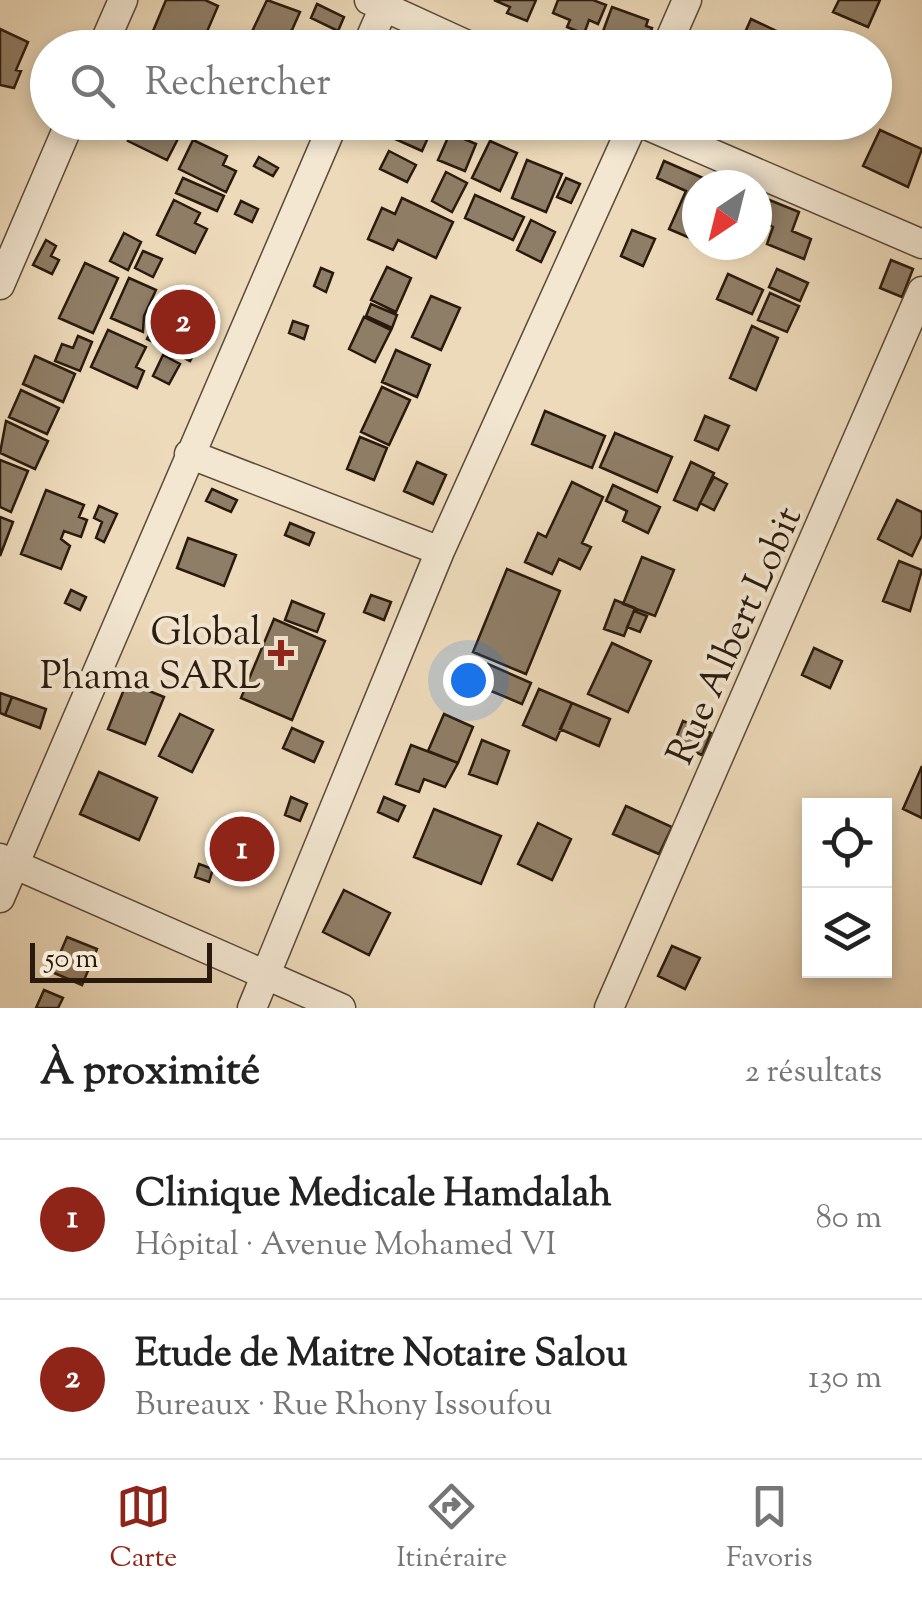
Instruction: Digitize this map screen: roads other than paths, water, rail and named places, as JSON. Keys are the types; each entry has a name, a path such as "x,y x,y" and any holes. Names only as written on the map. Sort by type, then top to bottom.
{"street":[{"path":"110,30 123,0"},
{"path":"674,30 687,0"},
{"path":"371,30 380,2 437,30"},
{"path":"0,285 62,140"},
{"path":"0,898 8,861 326,140"},
{"path":"252,1008 440,552 628,140"},
{"path":"678,140 922,244"},
{"name":"Rue Albert Lobit","path":"609,1008 922,291"},
{"path":"189,454 440,552"},
{"path":"8,861 341,1008"}],"place":[{"name":"Etude de Maitre Notaire Salou","path":"183,322"},
{"name":"Global Phama SARL","path":"281,653"},
{"name":"Clinique Medicale Hamdalah","path":"242,849"}]}
